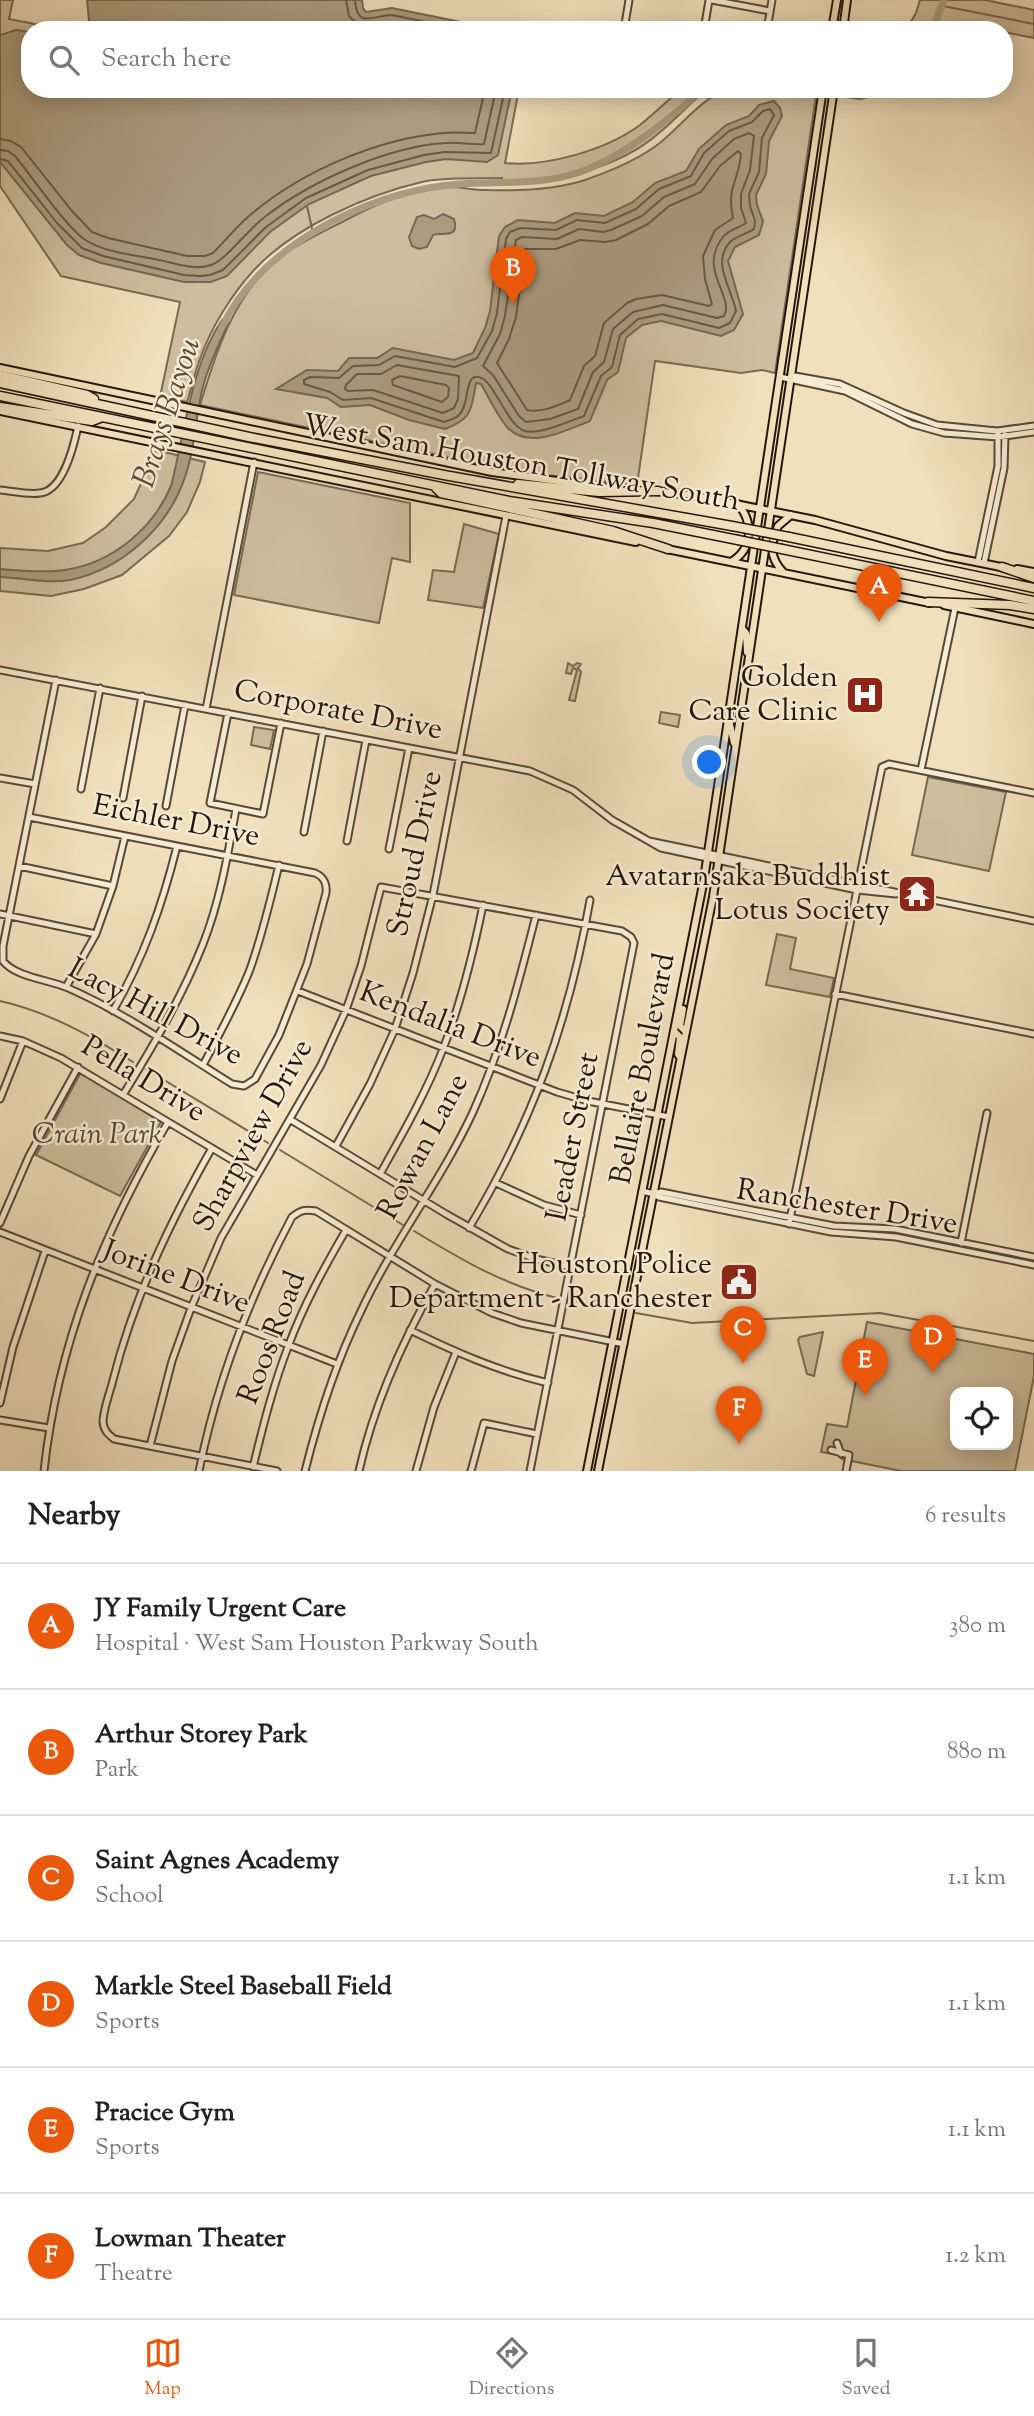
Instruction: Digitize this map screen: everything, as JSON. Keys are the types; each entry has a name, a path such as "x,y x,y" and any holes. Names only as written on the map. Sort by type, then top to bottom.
{"highway":[{"path":"0,375 87,395 106,405"},
{"name":"West Sam Houston Tollway South","path":"0,383 204,427 485,482 789,537 1034,588"},
{"name":"West Sam Houston Tollway South","path":"0,396 433,486 509,501 653,523 1034,601"},
{"path":"0,409 92,421 101,417"},
{"path":"485,482 599,492 658,491"},
{"path":"433,486 441,493 613,531 668,549"},
{"path":"1002,567 1034,578"},
{"path":"928,602 1034,608"}],"main road":[{"path":"834,21 837,0"},
{"path":"844,21 848,0"},
{"name":"Bellaire Boulevard","path":"587,1471 697,923 822,98"},
{"name":"Bellaire Boulevard","path":"598,1471 708,925 833,98"},
{"path":"804,212 815,214"},
{"path":"0,368 492,472 613,488 658,491 742,505 861,531 946,556 1034,572"},
{"path":"0,409 1034,624"},
{"path":"742,505 755,500 762,492"},
{"path":"773,497 780,509 791,515"},
{"path":"731,562 744,551 749,526 749,518 742,505"},
{"path":"780,572 774,562 772,549 778,526 791,515"},
{"path":"731,562 742,570 749,580"},
{"path":"759,586 768,576 780,572"},
{"path":"742,628 746,633 748,654"},
{"path":"732,692 735,701 733,718 738,723"},
{"path":"728,719 735,744"},
{"path":"697,923 708,925"},
{"path":"684,986 680,1026 686,1032"},
{"path":"674,1031 680,1037 678,1054 681,1059"},
{"path":"599,1410 610,1412"}],"street":[{"path":"626,21 629,0"},
{"path":"706,21 710,0 770,11"},
{"path":"768,21 772,0"},
{"path":"780,377 856,393 913,421 1001,434 1034,432"},
{"path":"0,489 40,494 48,490 67,464 78,426"},
{"path":"1001,434 1034,426"},
{"path":"981,563 1005,462 1001,434"},
{"path":"206,709 254,463"},
{"name":"Stroud Drive","path":"336,1146 370,1084 394,1029 413,973 433,895 506,516"},
{"path":"921,770 955,608"},
{"name":"Corporate Drive","path":"0,670 530,771 554,779 586,799 612,820 649,841 708,857 1034,921"},
{"path":"9,916 56,680"},
{"path":"80,789 100,688"},
{"path":"123,798 142,696"},
{"path":"166,806 185,705"},
{"path":"228,713 210,803 236,809 263,814 281,723"},
{"path":"304,832 323,732"},
{"path":"347,841 366,740"},
{"path":"389,849 409,748"},
{"path":"790,1221 882,767 889,764 1034,793"},
{"path":"0,778 35,785"},
{"path":"123,1095 183,991 204,942 228,856 236,809"},
{"name":"Eichler Drive","path":"29,817 315,873 324,880 326,897 298,991"},
{"path":"66,987 96,934 113,886 125,836"},
{"path":"113,1011 148,943 165,895 177,846"},
{"path":"202,1065 230,1014 249,971 266,920 279,865"},
{"path":"19,866 113,886"},
{"name":"Sharpview Drive","path":"150,1446 172,1362 191,1308 221,1238 321,1065 346,1010 361,966 381,887 433,895"},
{"path":"433,895 586,925"},
{"path":"470,1228 512,1151 554,1050 590,900"},
{"path":"380,1174 410,1121 443,1048 463,990 483,905"},
{"path":"0,914 96,934"},
{"name":"Rowan Lane","path":"306,1471 319,1416 361,1308 457,1145 492,1067 510,1015 536,915"},
{"name":"Lacy Hill Drive","path":"9,916 2,952 5,964 66,987 113,1011 232,1084 244,1086 255,1079 279,1035 298,991"},
{"name":"Leader Street","path":"530,1471 634,950 631,937 622,932 586,925"},
{"name":"Kendalia Drive","path":"298,991 570,1097 669,1117"},
{"path":"835,994 1034,1034"},
{"name":"Pella Drive","path":"0,1036 42,1048 78,1067 257,1175"},
{"path":"0,1099 23,1041"},
{"path":"0,1223 29,1156 78,1067"},
{"path":"961,1243 987,1113"},
{"path":"291,1119 508,1249 571,1267"},
{"path":"44,1471 48,1429 60,1373 94,1270 126,1195 167,1122"},
{"path":"212,1148 177,1209 142,1289 120,1352 103,1420 105,1432 114,1439 276,1471"},
{"path":"496,1183 544,1205 581,1215"},
{"name":"Ranchester Drive","path":"642,1191 660,1198 721,1203 790,1221"},
{"name":"Ranchester Drive","path":"692,1201 720,1211 843,1231 961,1243 975,1249"},
{"path":"720,1211 721,1203"},
{"path":"199,1471 217,1394 240,1327 261,1277 292,1217 306,1209 316,1211 435,1284 492,1313 558,1331 624,1344"},
{"name":"Roos Road","path":"253,1467 270,1400 288,1346 321,1274 346,1230"},
{"name":"Jorine Drive","path":"0,1232 337,1364"},
{"name":"Ranchester Drive","path":"910,1236 1026,1259 1034,1257"},
{"path":"0,1403 21,1322 45,1251"},
{"name":"Ranchester Drive","path":"1026,1259 1034,1265"},
{"path":"359,1471 376,1408 410,1329 435,1284"},
{"path":"410,1329 456,1352 514,1375 548,1383"},
{"path":"416,1471 434,1407 456,1352"},
{"path":"0,1420 48,1429"},
{"path":"471,1471 484,1423 537,1434"},
{"path":"837,1443 841,1454"},
{"path":"831,1450 849,1455 846,1471"}],"green space":[{"path":"0,0 13,0 9,19 21,21 21,98 517,98 505,163 521,164 557,159 593,149 640,125 671,98 697,98 643,145 625,156 585,171 522,183 502,184 502,178 430,180 355,204 310,227 270,254 230,300 206,345 187,402 160,397 180,302 61,276 0,186"},
{"path":"920,0 985,0 1034,10 1034,38 1013,34 1013,21 911,21"},
{"path":"711,98 816,98 775,373 762,370 741,373 655,361 637,485 490,466 200,405 220,345 238,306 263,272 294,247 369,209 421,190 449,187 486,190 536,189 561,186 595,176 625,164 653,148"},
{"path":"156,450 205,462 187,512 169,536 122,575 84,589 51,596 0,591 0,548 48,551 83,543 106,527 134,499"},
{"path":"258,472 410,503 410,562 392,558 379,623 234,595"},
{"path":"464,524 499,534 483,608 428,600 433,570 454,572"},
{"path":"568,663 573,666 581,664 578,668 581,672 575,701 569,700 577,670 573,668 571,674 566,673"},
{"path":"661,712 680,715 678,727 659,723"},
{"path":"254,727 274,730 270,749 251,745"},
{"path":"928,777 1006,792 989,871 912,855"},
{"path":"777,934 796,938 790,969 834,978 830,997 766,985"},
{"name":"Crain Park","path":"81,1072 161,1122 120,1196 36,1155"},
{"path":"867,1322 1034,1354 1034,1376 1015,1471 901,1471 842,1459 838,1455 821,1452 827,1424 847,1427"},
{"path":"823,1332 814,1376 807,1374 798,1340 800,1337"}],"water":[{"path":"87,0 362,0 366,12 392,8 456,21 89,21"},
{"path":"21,31 21,98 510,98 498,155 487,162 446,159 371,176 309,204 270,232 227,276 211,282 184,282 101,263 79,255 67,245 0,162 0,35"},
{"path":"774,101 782,116 769,141 766,174 756,195 763,221 759,235 735,247 728,261 743,314 734,330 721,336 661,321 642,325 626,338 618,372 607,380 590,421 559,433 536,438 516,434 496,412 481,384 476,383 466,417 445,429 409,420 370,405 341,407 327,398 276,389 307,370 338,371 349,358 377,358 393,348 454,360 473,353 490,311 499,236 505,227 518,220 555,223 575,213 604,216 633,202 655,183 686,171 699,149 726,125 749,116 759,105"},
{"path":"443,214 454,219 455,230 433,235 427,247 419,249 412,246 409,237 417,217 424,215 434,219"},
{"path":"222,320 228,323 204,383 185,477 177,496 155,529 125,556 89,575 53,581 0,577 0,569 49,571 82,566 114,552 142,530 163,502 171,486 196,378 211,338"},
{"path":"867,1354 880,1356 876,1376 863,1374"}],"waterway":[{"name":"Brays Bayou","path":"936,21 944,0"},
{"path":"943,6 1034,24"},
{"name":"Brays Bayou","path":"222,327 239,298 261,272 317,230 349,213 382,200 448,185 547,180 580,172 629,147 661,125 692,98"},
{"path":"307,206 313,233"},
{"path":"0,1001 69,1026 133,1062"},
{"path":"146,1069 268,1143"},
{"path":"280,1150 403,1225"},
{"path":"414,1231 500,1278 557,1298"},
{"path":"572,1300 614,1309"},
{"path":"636,1313 692,1323 880,1313 1034,1341"}],"place":[{"name":"Arthur Storey Park","path":"513,304"},
{"name":"JY Family Urgent Care","path":"879,622"},
{"name":"Golden Care Clinic","path":"865,695"},
{"name":"Avatarnsaka Buddhist Lotus Society","path":"917,894"},
{"name":"Houston Police Department - Ranchester","path":"739,1282"},
{"name":"Saint Agnes Academy","path":"743,1364"},
{"name":"Markle Steel Baseball Field","path":"933,1373"},
{"name":"Pracice Gym","path":"865,1396"},
{"name":"Lowman Theater","path":"739,1444"}]}
